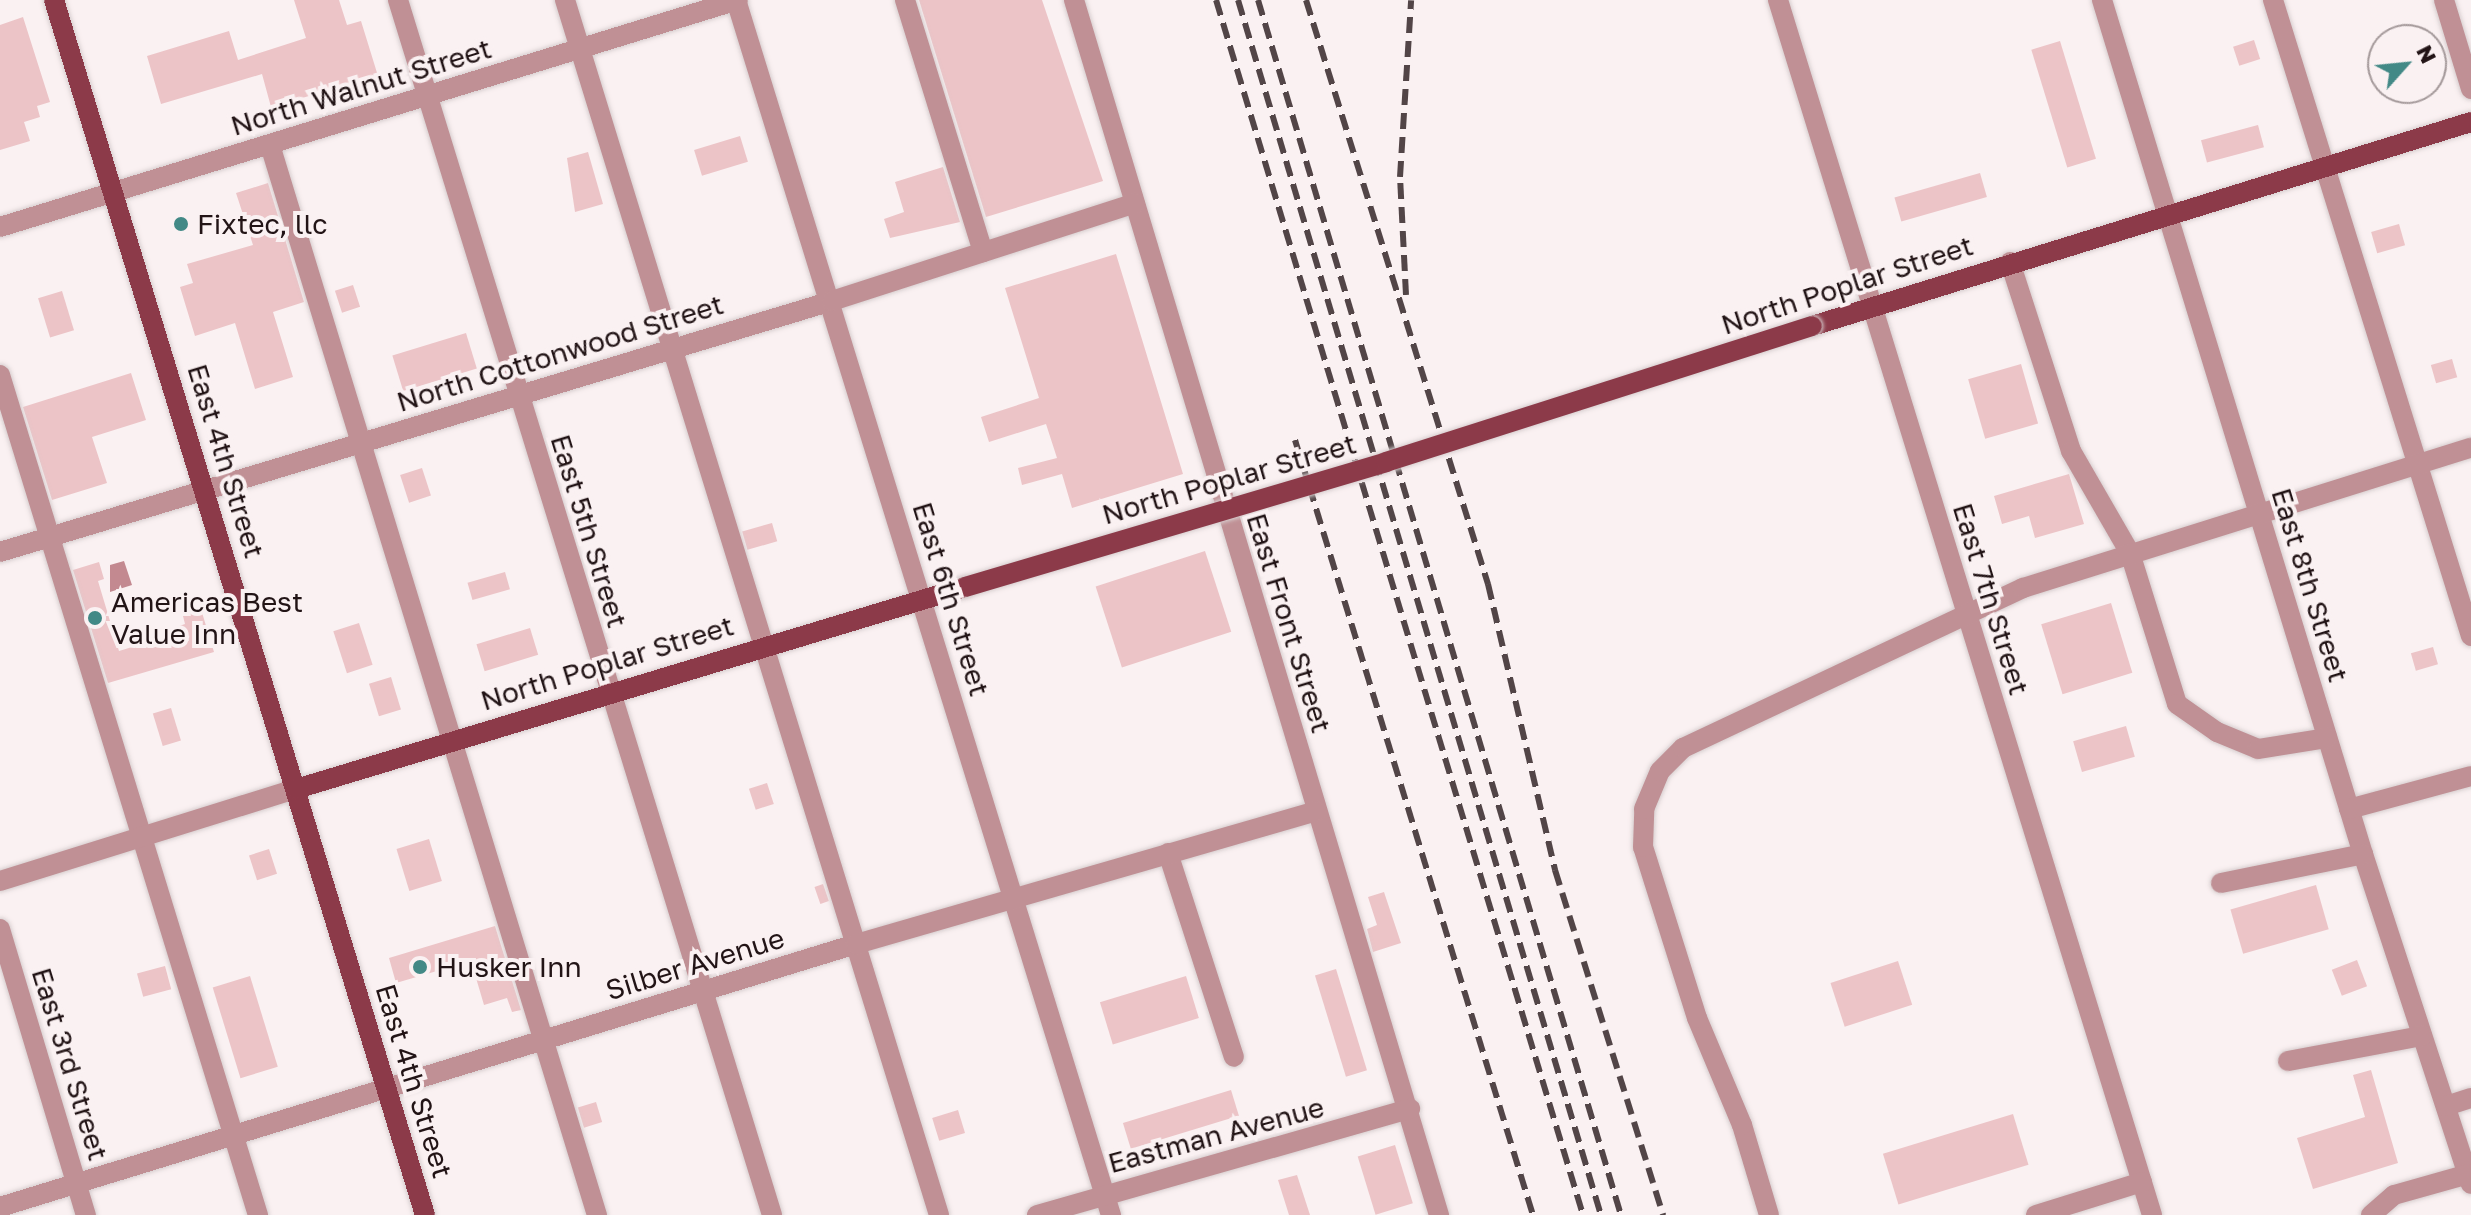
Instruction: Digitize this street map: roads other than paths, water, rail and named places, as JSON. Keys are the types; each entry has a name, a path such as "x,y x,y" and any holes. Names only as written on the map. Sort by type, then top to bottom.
{"main road":[{"name":"East 4th Street","path":"54,0 207,490 425,1215"},
{"name":"North Poplar Street","path":"296,789 765,644 1386,462 2010,262 2471,122"}],"street":[{"name":"East 5th Street","path":"398,0 772,1215"},
{"path":"565,0 939,1215"},
{"name":"North Walnut Street","path":"0,227 736,0"},
{"name":"East 6th Street","path":"736,0 832,301 1111,1215"},
{"path":"905,0 983,252"},
{"name":"East Front Street","path":"1074,0 1316,811 1410,1109 1439,1215"},
{"name":"East 8th Street","path":"2102,0 2363,854 2470,1179"},
{"path":"2273,0 2471,636"},
{"path":"2444,0 2471,89"},
{"name":"East 7th Street","path":"1782,1 1872,307 2152,1215"},
{"path":"270,145 362,442 449,740 597,1215"},
{"name":"North Cottonwood Street","path":"0,552 832,301 1135,203"},
{"path":"2010,262 2071,451 2130,553 2177,704 2217,732 2258,749 2327,738"},
{"path":"0,375 258,1215"},
{"path":"1769,1215 1657,897 1643,847 1644,809 1660,771 1683,748 1966,611 2130,553 2471,448"},
{"path":"2349,809 2471,776"},
{"name":"North Poplar Street","path":"0,881 296,789"},
{"name":"Silber Avenue","path":"0,1207 856,944 1316,811"},
{"path":"1168,853 1234,1057"},
{"path":"2221,883 2363,854"},
{"name":"East 3rd Street","path":"0,929 86,1215"},
{"path":"2288,1061 2422,1036"},
{"path":"2446,1106 2471,1098"},
{"name":"Eastman Avenue","path":"1037,1215 1410,1109"},
{"path":"2371,1215 2394,1195 2470,1179"},
{"path":"2036,1215 2142,1182"}],"railway":[{"path":"1216,0 1583,1215"},
{"path":"1238,0 1601,1215"},
{"path":"1258,0 1621,1215"},
{"path":"1306,0 1488,584 1555,870 1663,1215"},
{"path":"1406,295 1400,177 1411,0"},
{"path":"1295,440 1533,1215"}],"place":[{"name":"Fixtec, llc","path":"181,224"},
{"name":"Americas Best Value Inn","path":"95,618"},
{"name":"Husker Inn","path":"420,967"}]}
